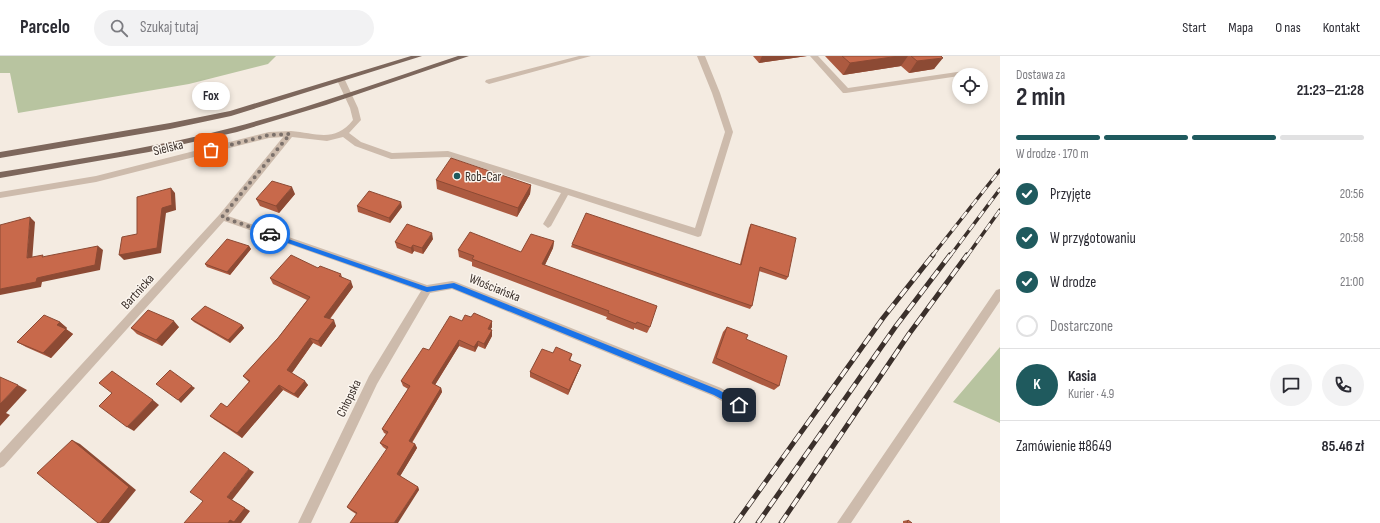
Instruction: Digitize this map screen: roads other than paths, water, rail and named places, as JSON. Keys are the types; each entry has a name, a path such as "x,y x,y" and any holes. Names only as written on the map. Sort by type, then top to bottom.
{"main road":[{"name":"Sielska","path":"0,155 170,126 231,112 418,56"},
{"name":"Sielska","path":"0,175 180,143 303,111 465,56"}],"street":[{"path":"489,82 587,56"},
{"path":"341,80 349,95 357,120 352,129 344,134 358,144 391,156 448,154 698,233 729,132 716,93 701,56"},
{"path":"814,56 846,91 952,75"},
{"name":"Sielska","path":"0,195 96,179 269,135 290,134 319,139 344,134"},
{"name":"Bartnicka","path":"0,462 222,217 290,134"},
{"path":"548,224 566,191"},
{"name":"Włościańska","path":"222,217 427,289 452,285 717,392 750,411"},
{"name":"Chłopska","path":"304,523 373,380 427,289"},
{"path":"843,523 1000,293"}],"railway":[{"path":"932,256 1000,170"},
{"path":"950,256 1000,189"},
{"path":"967,256 1000,210"},
{"path":"736,523 883,318 933,255"},
{"path":"758,523 896,326 950,255"},
{"path":"781,523 909,334 967,255"}],"place":[{"name":"Fox","path":"211,150"},
{"name":"Rob-Car","path":"457,176"}]}
